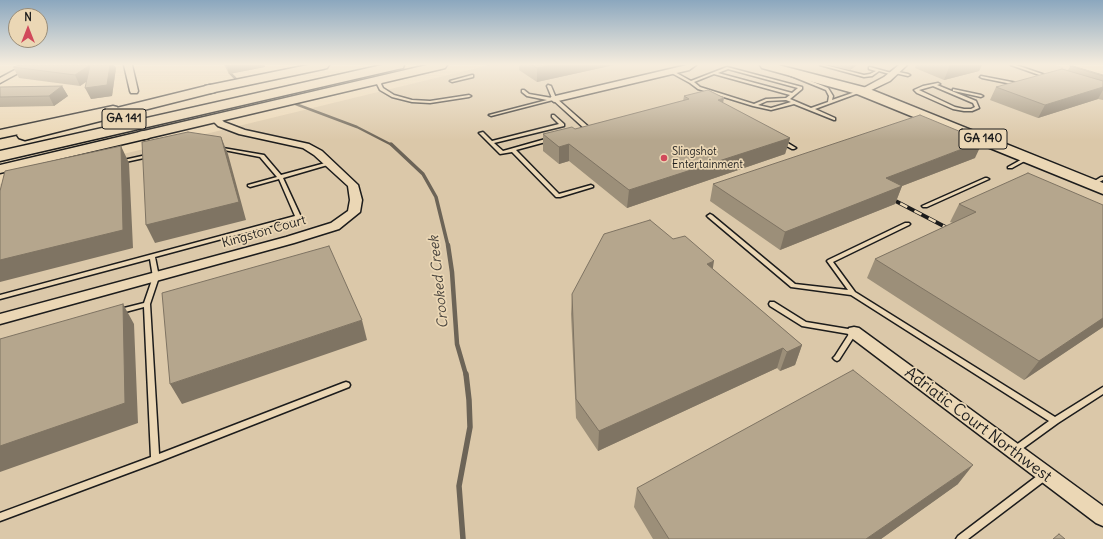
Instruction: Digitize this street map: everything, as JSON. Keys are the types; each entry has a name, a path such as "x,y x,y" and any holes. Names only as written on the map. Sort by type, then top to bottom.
{"highway":[{"path":"0,141 205,90"},
{"name":"GA 141","path":"0,146 252,90"},
{"name":"GA 141","path":"0,156 288,90"},
{"path":"0,162 144,135"}],"main road":[{"path":"0,134 205,90"},
{"path":"0,169 331,90"},
{"name":"GA 140","path":"859,90 1029,158 1099,184"}],"street":[{"path":"554,99 591,90"},
{"name":"Kingston Court","path":"0,319 290,240 335,226 354,212 356,200 353,185 330,163 306,146 242,132 221,124 215,118"},
{"name":"Adriatic Court Northwest","path":"854,332 1103,518"}],"lane":[{"path":"383,90 393,96 412,101 430,102 469,96"},
{"path":"551,90 554,99 588,129"},
{"path":"706,90 771,109 795,102"},
{"path":"780,90 792,94"},
{"path":"787,99 798,90"},
{"path":"827,90 831,96 830,102"},
{"path":"916,90 954,108 964,110 972,110 977,108 975,102 949,90"},
{"path":"956,90 982,96"},
{"path":"523,91 528,95 554,99"},
{"path":"812,109 862,91"},
{"path":"491,115 554,99"},
{"path":"754,105 766,100 787,99 834,119"},
{"path":"492,142 562,125 553,116"},
{"path":"581,131 595,127"},
{"path":"549,128 555,132"},
{"path":"481,133 502,153 554,139"},
{"path":"774,137 794,148"},
{"path":"0,297 298,217 280,178 262,156 212,147"},
{"path":"512,150 558,196 591,186"},
{"path":"116,163 157,154"},
{"path":"1010,167 1029,158"},
{"path":"250,186 330,163"},
{"path":"925,206 987,179"},
{"path":"710,216 793,286 853,294"},
{"path":"907,224 830,260 853,294 1054,421"},
{"path":"152,256 156,277 152,294 147,304 155,460"},
{"path":"110,315 147,304"},
{"path":"772,304 804,324 854,332 837,358"},
{"path":"0,517 155,460 346,385"},
{"path":"1014,451 1054,421 1103,390"},
{"path":"961,539 1046,475"}],"shaded area":[{"path":"386,90 1103,90 1103,539 0,539 0,184"}],"building":[{"path":"0,90 57,90 49,96 0,97"},
{"name":"Slingshot Entertainment","path":"708,90 724,98 718,100 790,138 629,190 569,144 559,147 543,134 572,127 575,129 689,99 684,96"},
{"path":"1005,90 1093,90 1045,105"},
{"path":"920,115 983,141 886,178 902,186 785,232 713,184"},
{"path":"188,132 221,137 239,202 146,225 142,142"},
{"path":"121,146 123,230 0,260 0,191 5,171"},
{"path":"1028,173 1103,205 1103,318 1039,361 875,259 976,212 959,204"},
{"path":"650,220 673,239 685,236 714,261 707,264 802,345 787,352 783,348 599,431 576,399 572,294 604,234"},
{"path":"329,246 362,320 170,384 162,293"},
{"path":"123,304 125,403 0,446 0,339"},
{"path":"853,370 973,465 866,539 669,539 637,488"},
{"path":"1059,534 1065,539 1053,539"}],"waterway":[{"name":"Crooked Creek","path":"293,103 357,127 392,145"},
{"name":"Crooked Creek","path":"391,144 423,174 436,197 448,246"},
{"name":"Crooked Creek","path":"448,245 452,272 457,344 466,375"},
{"name":"Crooked Creek","path":"463,539 459,486 470,427 466,374"}],"railway":[{"path":"886,196 955,232"}],"place":[{"name":"Slingshot Entertainment","path":"664,158"}]}
